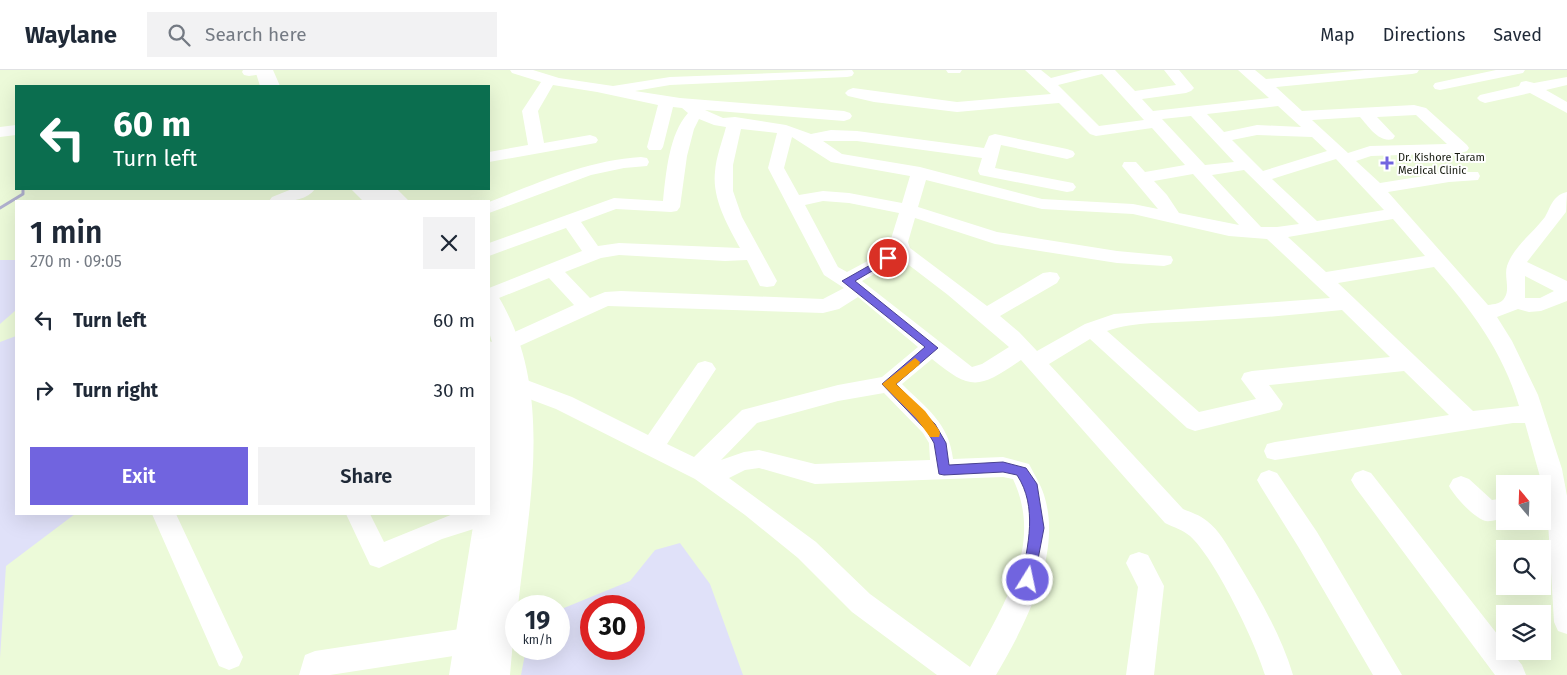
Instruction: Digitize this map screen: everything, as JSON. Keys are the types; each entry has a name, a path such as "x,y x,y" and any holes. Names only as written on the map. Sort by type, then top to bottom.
{"highway":[{"path":"258,73 269,85"},
{"path":"363,190 375,200"},
{"path":"385,190 397,200"},
{"path":"490,314 498,420 494,486 490,514"},
{"path":"492,675 520,455 520,423 516,385 493,351"},
{"path":"468,675 490,515"}],"street":[{"path":"517,70 549,80 667,101 692,108 720,122 734,122 786,130 809,139 836,158 920,172 1042,204 1134,209 1229,230 1264,233 1397,213"},
{"path":"1032,70 1048,83 1096,131 1194,111 1282,101"},
{"path":"1048,83 1099,70"},
{"path":"1107,70 1200,170 1264,233 1323,279 1469,421"},
{"path":"1132,96 1186,88 1171,70"},
{"path":"1245,70 1317,132 1375,189 1483,312 1502,340 1527,395 1550,468 1560,522 1567,622"},
{"path":"1263,84 1336,79 1412,70"},
{"path":"1440,86 1507,71 1567,108"},
{"path":"611,90 670,81 847,72 854,96 844,116 831,134"},
{"path":"537,149 530,111 549,80"},
{"path":"1485,98 1567,81"},
{"path":"854,93 874,98 957,107 1063,98"},
{"path":"655,148 667,101"},
{"path":"692,108 844,116"},
{"path":"490,250 614,203 671,207 674,175 692,108"},
{"path":"1194,111 1247,165 1313,227"},
{"path":"1260,177 1341,156 1370,151 1461,148 1421,111 1298,116"},
{"path":"1364,113 1387,136"},
{"path":"734,122 723,177 723,189 745,240 767,281"},
{"path":"0,132 15,130"},
{"path":"786,130 776,168 832,271 853,285 956,367 969,375 976,375 1028,356 1092,329 1114,322 1152,317 1275,310 1347,303"},
{"path":"1220,138 1257,130 1317,132"},
{"path":"809,139 831,134 856,136 992,154"},
{"path":"1067,154 994,139 992,154 986,171 1067,188"},
{"path":"490,157 590,140"},
{"path":"490,208 599,169 630,162 641,162"},
{"path":"1172,217 1161,199 1135,172 1200,170 1247,165"},
{"path":"920,172 899,242 902,250 1012,337 1174,516 1199,528 1213,545 1267,641 1279,675"},
{"path":"1375,189 1472,176"},
{"path":"280,200 304,190"},
{"path":"793,202 823,196 849,198 910,210 995,238 1117,257 1164,260"},
{"path":"1483,312 1498,311 1514,301 1516,265 1523,252 1556,214 1558,205 1566,199"},
{"path":"570,220 585,239 593,254"},
{"path":"490,295 593,254 619,249 725,255 754,254"},
{"path":"493,351 605,299 621,298 823,306 832,304 853,285 902,250"},
{"path":"1323,279 1438,260"},
{"path":"1516,265 1567,291"},
{"path":"553,271 587,307"},
{"path":"986,315 1050,278"},
{"path":"1514,301 1528,307 1541,306 1567,291"},
{"path":"1092,329 1158,391 1196,422 1272,404 1252,379 1410,363"},
{"path":"705,474 750,416 838,393 888,384 932,348"},
{"path":"653,446 705,370"},
{"path":"888,384 931,428 940,443 944,470"},
{"path":"516,385 564,403 653,446 705,474 754,508 807,550 861,603 960,675"},
{"path":"1275,451 1513,414 1533,415"},
{"path":"705,474 744,461 759,460 815,474 1003,467 1021,471 1030,484 1038,528 1028,580 1004,638 981,675"},
{"path":"1269,480 1308,540 1388,675"},
{"path":"1363,480 1512,675"},
{"path":"1462,486 1487,511 1496,510"},
{"path":"164,515 229,657"},
{"path":"358,515 379,557 425,534 460,521 486,515"},
{"path":"1138,563 1151,586 1140,675"},
{"path":"313,675 315,664 472,640"}],"shaded area":[{"path":"0,260 15,260 15,311 0,324"},
{"path":"15,336 15,515 74,515 6,566 0,658 0,342"},
{"path":"680,543 710,584 743,675 521,675 524,660 570,660 570,606 580,601 580,660 645,660 645,595 596,595 630,581 655,550"}],"waterway":[{"path":"0,208 23,194 23,190"}],"slow traffic":[{"path":"915,362 888,384 920,415 934,433"}],"place":[{"name":"Dr. Kishore Taram Medical Clinic","path":"1387,163"}],"route":[{"path":"888,258 847,281 859,288 932,348 888,384 931,428 940,443 944,470 1003,467 1021,471 1030,484 1038,528 1028,580"}]}
